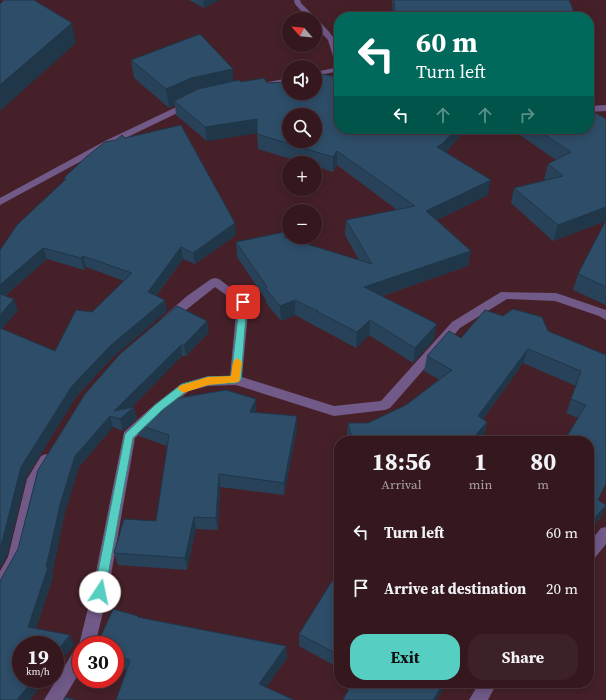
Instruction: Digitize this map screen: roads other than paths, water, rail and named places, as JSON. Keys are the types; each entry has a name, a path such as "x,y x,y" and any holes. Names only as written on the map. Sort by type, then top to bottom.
{"street":[{"path":"297,0 297,3 305,12"},
{"path":"322,29 332,39 334,46"},
{"path":"322,72 334,69"},
{"path":"253,88 282,82"},
{"path":"1,202 108,143 203,98"},
{"path":"594,109 606,108"},
{"path":"160,325 191,299 215,282 243,302 236,380"},
{"path":"89,636 100,592 129,436 159,408 185,387 208,381 236,380 334,411 385,404 456,325 505,295 556,297 603,313 606,316"},
{"path":"0,585 15,559 34,479 54,446"},
{"path":"594,548 606,532"},
{"path":"52,700 72,669"},
{"path":"478,700 486,688"}]}
